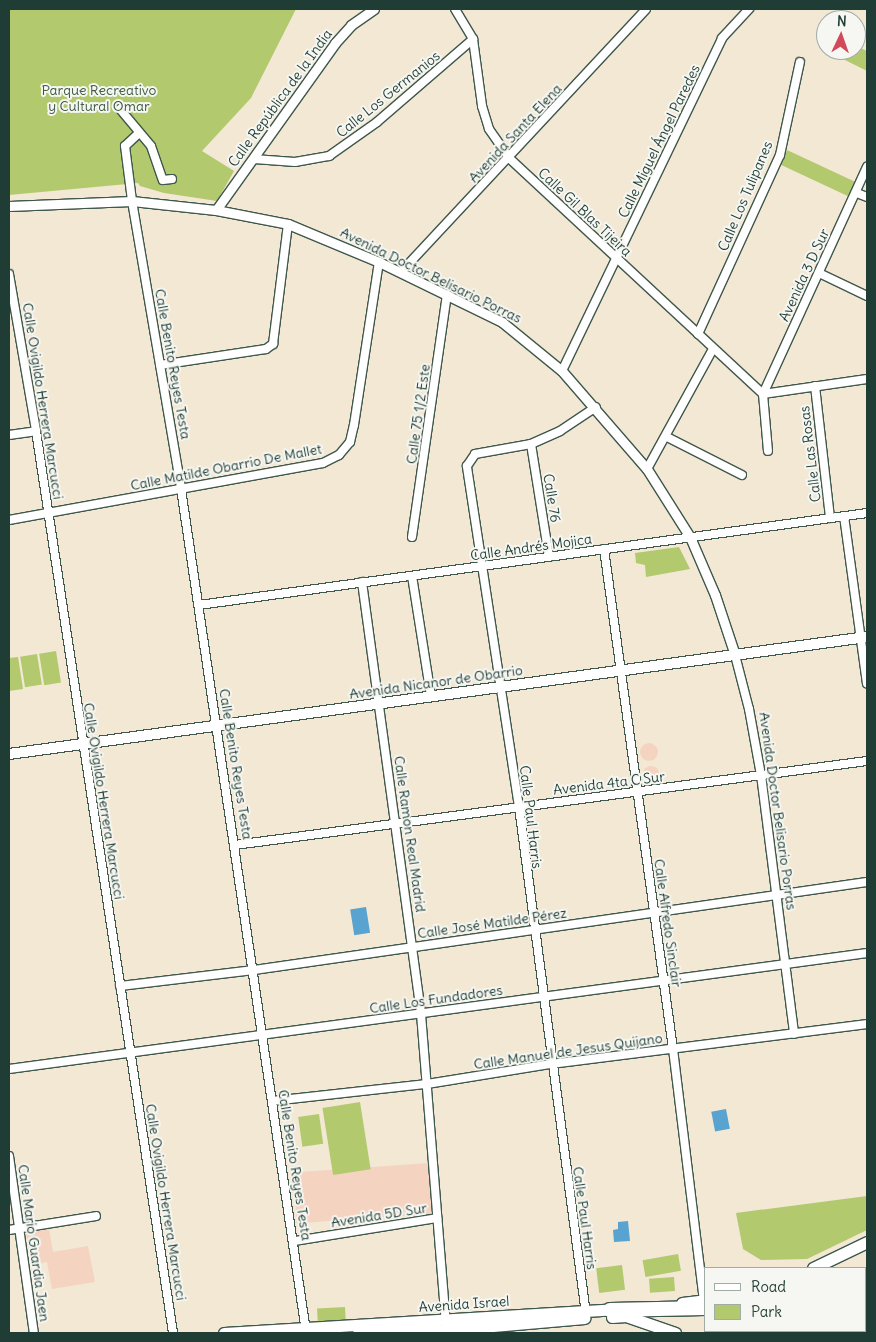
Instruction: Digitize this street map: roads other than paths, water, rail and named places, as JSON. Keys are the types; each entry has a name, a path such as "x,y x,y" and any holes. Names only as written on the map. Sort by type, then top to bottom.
{"highway":[{"path":"610,1310 704,1305"},
{"path":"626,1316 704,1305"}],"main road":[{"name":"Avenida Nicanor de Obarrio","path":"9,754 864,638"},
{"path":"816,1267 867,1242"},
{"name":"Avenida Israel","path":"224,1333 446,1325 503,1329 610,1310"},
{"name":"Avenida Israel","path":"358,1333 586,1314"},
{"path":"586,1314 626,1316 675,1333"}],"street":[{"name":"Calle República de la India","path":"216,210 335,43 351,26 374,9"},
{"name":"Calle Gil Blas Tijeira","path":"455,9 473,39 482,106 489,129 509,158 712,349 763,394"},
{"name":"Avenida Santa Elena","path":"402,272 646,9"},
{"name":"Calle Miguel Ángel Paredes","path":"562,371 722,38 749,9"},
{"name":"Calle Los Germanios","path":"254,158 295,162 329,156 377,122 473,39"},
{"name":"Calle Los Tulipanes","path":"698,334 780,155 800,62"},
{"path":"120,109 155,154 162,180 172,178"},
{"name":"Calle Benito Reyes Testa","path":"139,133 125,146 132,200 199,605 264,1034 272,1102 295,1241 306,1331"},
{"name":"Avenida 3 D Sur","path":"763,394 857,193 867,167"},
{"path":"857,193 867,198"},
{"name":"Avenida Doctor Belisario Porras","path":"9,206 132,200 216,210 288,224 402,272 519,332 562,371 596,407 647,469 690,537 715,595 735,655 749,709 761,775 794,1034"},
{"path":"160,365 266,350 273,344 288,224"},
{"name":"Calle Matilde Obarrio De Mallet","path":"9,520 323,462 339,455 350,442 354,425 379,262"},
{"path":"819,273 867,296"},
{"name":"Calle Ovigildo Herrera Marcucci","path":"9,274 49,514 82,744 173,1333"},
{"name":"Calle 75 1/2 Este","path":"412,537 447,295"},
{"path":"647,469 667,437 712,349"},
{"path":"768,451 763,394 867,379"},
{"name":"Calle Las Rosas","path":"815,386 830,518"},
{"name":"Calle Paul Harris","path":"586,1314 533,930 519,807 467,466 470,458 483,452 530,444 560,432 596,407"},
{"path":"9,435 36,431"},
{"path":"667,437 742,475"},
{"name":"Calle 76","path":"530,444 549,557"},
{"name":"Calle Andrés Mojica","path":"199,605 867,513"},
{"path":"844,516 864,638 867,683"},
{"name":"Calle Alfredo Sinclair","path":"604,549 673,1049 704,1305"},
{"path":"412,576 431,696"},
{"name":"Calle Ramon Real Madrid","path":"362,582 378,703 397,823 421,1014 446,1325"},
{"name":"Avenida 4ta C Sur","path":"235,845 867,760"},
{"name":"Calle José Matilde Pérez","path":"120,986 254,970 412,946 655,914 867,882"},
{"name":"Calle Los Fundadores","path":"9,1069 664,982 867,953"},
{"name":"Calle Manuel de Jesus Quijano","path":"272,1102 427,1084 551,1064 867,1024"},
{"name":"Calle Mario Guardia Jaen","path":"9,1156 34,1333"},
{"path":"9,1230 96,1216"},
{"name":"Avenida 5D Sur","path":"295,1241 438,1218"}],"water":[{"path":"366,907 370,933 354,935 350,910"},
{"path":"726,1109 730,1129 715,1131 711,1112"},
{"path":"628,1221 630,1241 614,1242 613,1230 618,1229 618,1222"}],"park label":[{"name":"Parque Recreativo y Cultural Omar","path":"99,98"}]}
